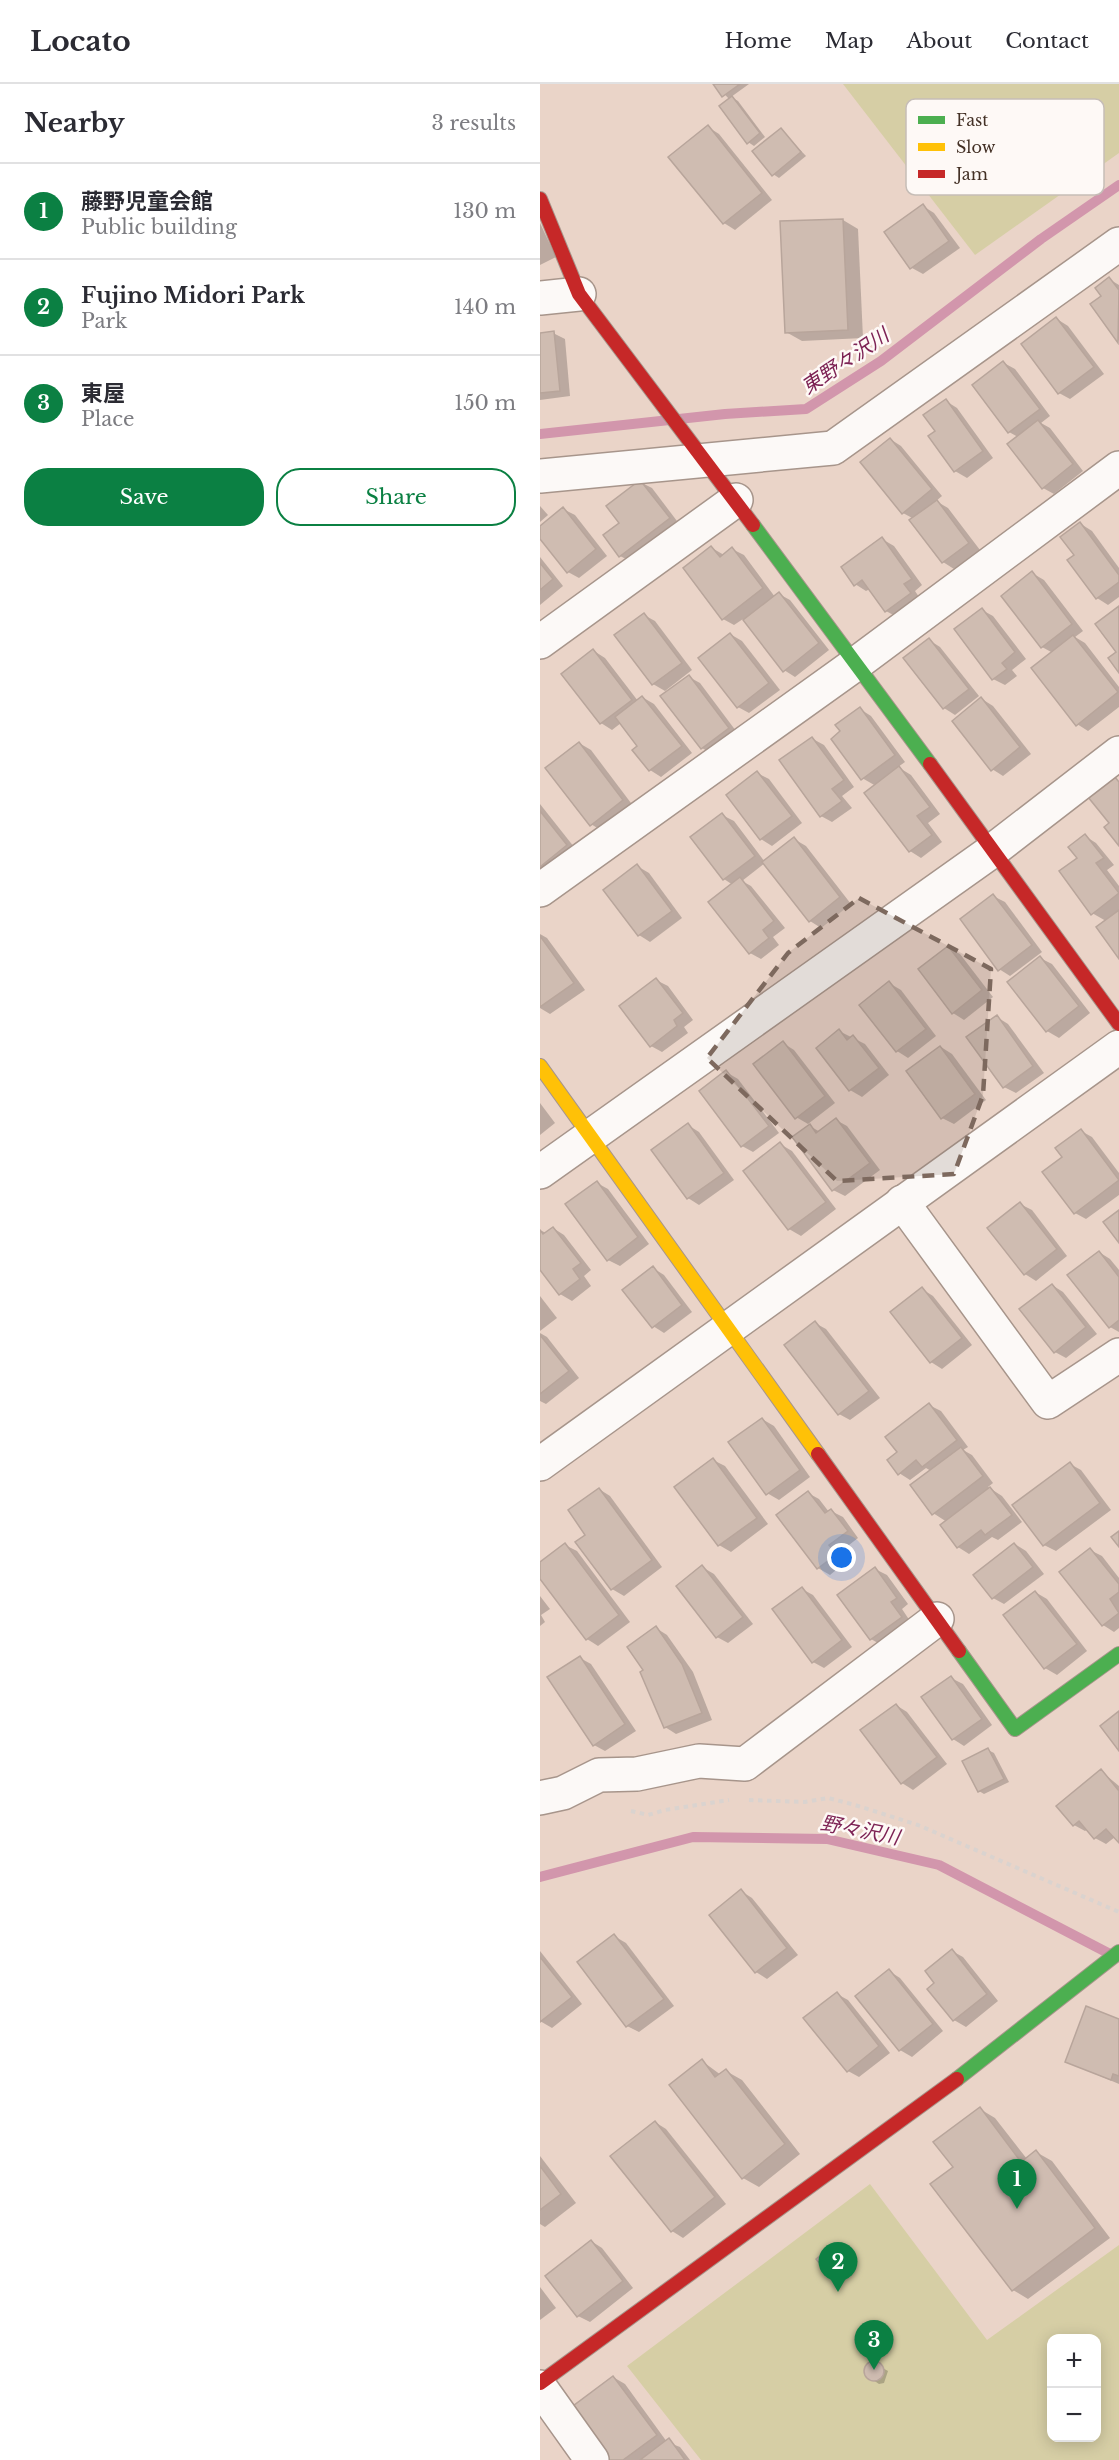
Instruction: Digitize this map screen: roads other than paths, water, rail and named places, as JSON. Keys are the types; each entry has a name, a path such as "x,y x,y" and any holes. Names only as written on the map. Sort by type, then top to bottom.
{"street":[{"path":"540,199 579,294 857,663 1119,1024"},
{"path":"540,476 833,448 1119,244"},
{"path":"540,298 579,294"},
{"path":"540,890 857,663 1119,468"},
{"path":"540,642 736,500"},
{"path":"540,1172 992,851 1119,753"},
{"path":"540,1464 1119,1047"},
{"path":"540,1066 1015,1729 1119,1654"},
{"path":"902,1202 1048,1402 1119,1355"},
{"path":"540,1798 563,1793 599,1775 637,1774 699,1761 746,1764 937,1619"},
{"path":"592,2460 540,2385 969,2070 1119,1952"}],"waterway":[{"name":"東野々沢川","path":"540,434 725,414 806,409 881,361 1041,239 1119,185"},
{"name":"野々沢川","path":"540,1877 693,1837 827,1839 939,1865 1110,1954"}],"place":[{"name":"藤野児童会館","path":"1017,2209"},
{"name":"Fujino Midori Park","path":"838,2292"},
{"name":"東屋","path":"874,2370"}]}
